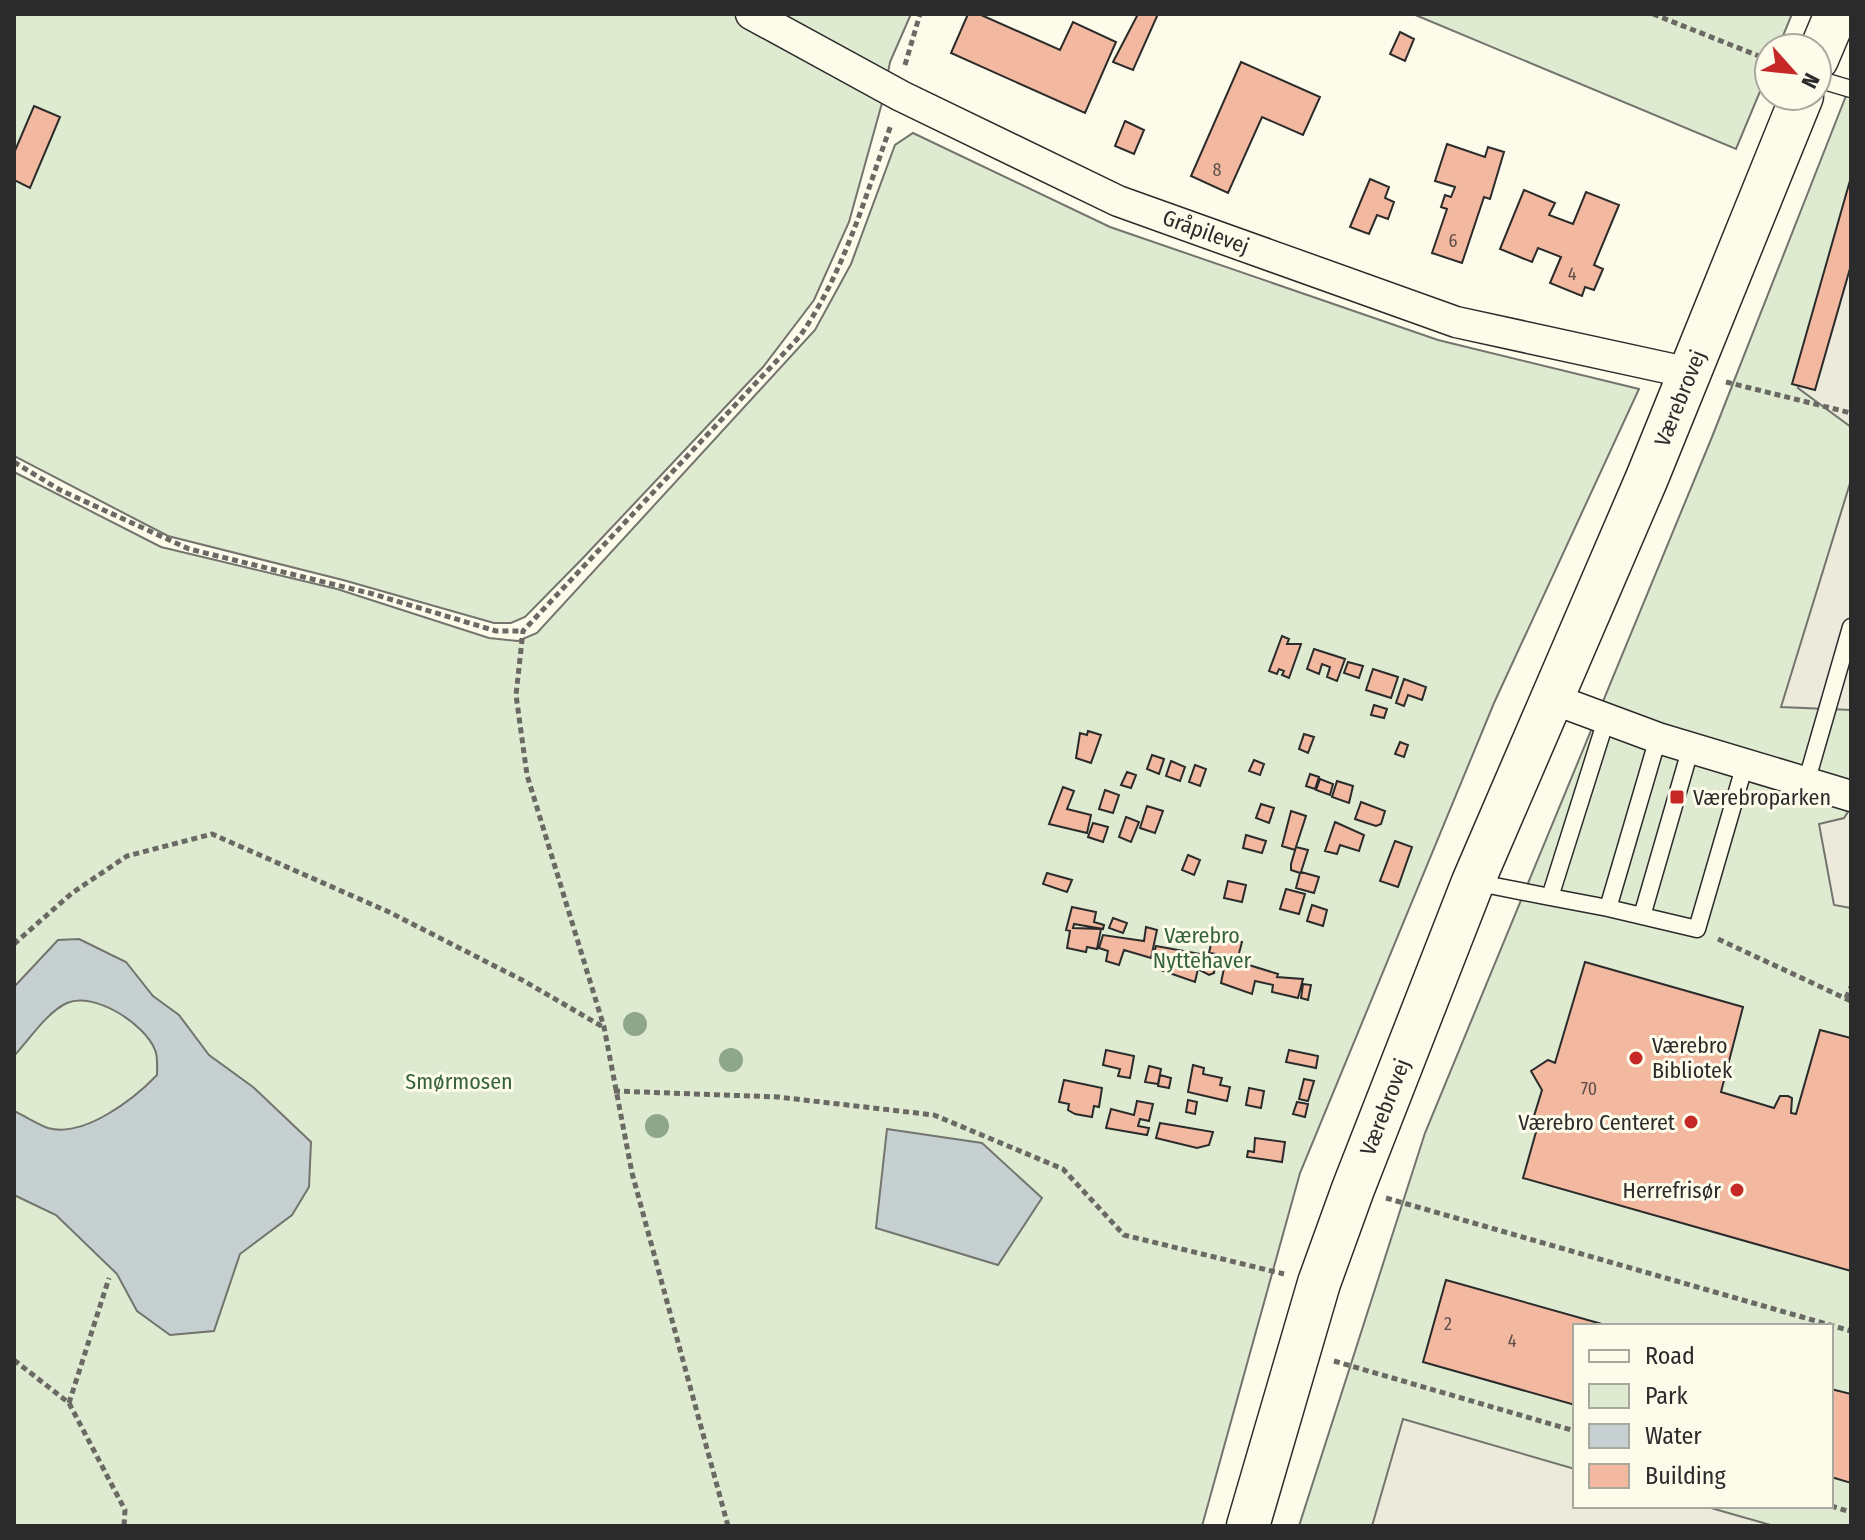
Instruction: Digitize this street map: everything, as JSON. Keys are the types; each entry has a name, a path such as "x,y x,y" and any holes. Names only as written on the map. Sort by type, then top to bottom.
{"street":[{"name":"Gråpilevej","path":"751,14 901,96 1118,201 1456,322 1690,373"},
{"name":"Værebrovej","path":"1248,1526 1319,1283 1353,1189 1473,882 1690,373 1796,112"},
{"path":"1553,699 1658,738 1851,796"}],"lane":[{"path":"1806,783 1851,627"},
{"path":"1550,897 1606,720"},
{"path":"1608,908 1658,738"},
{"path":"1642,916 1691,747"},
{"path":"1473,882 1697,929 1745,764"}],"path":[{"path":"728,1526 664,1298 614,1091 604,1027 527,775 516,695 523,631 800,336 814,316 853,234 901,96 906,56 920,14"},
{"path":"1653,14 1753,54"},
{"path":"1690,373 1851,413"},
{"path":"14,462 60,490 189,549 373,594 496,631 523,631"},
{"path":"14,944 72,893 127,856 212,834 389,912 524,981 604,1027"},
{"path":"1697,929 1849,1000 1851,987"},
{"path":"614,1091 778,1097 934,1115 1063,1169 1124,1235 1319,1283"},
{"path":"1353,1189 1826,1324"},
{"path":"69,1403 109,1278"},
{"path":"1299,1351 1573,1430"},
{"path":"14,1360 69,1403 125,1510 124,1526"}],"green space":[{"path":"14,14 911,14 890,62 882,103 849,222 814,300 763,367 525,617 511,623 494,623 343,580 168,536 14,456"},
{"path":"1413,14 1792,14 1785,32 1753,32 1753,108 1736,149"},
{"path":"1851,83 1851,1526 1299,1526 1425,1133 1712,437"},
{"name":"Smørmosen","path":"913,133 1110,227 1438,340 1639,389 1494,703 1300,1173 1202,1526 14,1526 14,472 161,547 337,589 489,638 518,641 537,633 815,330 851,264 895,145"}],"shaded area":[{"path":"1851,197 1851,427 1798,388"},
{"path":"1851,480 1851,710 1781,707"},
{"path":"1851,807 1851,908 1834,905 1819,824 1844,818"},
{"path":"1403,1419 1573,1468 1573,1508 1711,1508 1774,1526 1372,1526"}],"water":[{"path":"79,939 126,962 153,996 179,1015 209,1055 253,1087 311,1142 309,1187 292,1215 240,1254 214,1331 170,1335 137,1311 117,1274 56,1215 14,1195 14,1111 48,1128 62,1130 77,1127 122,1105 157,1075 156,1053 141,1030 117,1012 91,1002 78,1001 60,1007 14,1056 14,987 58,940"},
{"path":"887,1129 982,1143 1042,1198 998,1265 876,1228"}],"building":[{"path":"968,14 979,14 1060,50 1073,22 1116,42 1085,113 951,53"},
{"path":"1138,14 1158,14 1133,70 1113,62"},
{"path":"1400,32 1414,39 1405,61 1390,54"},
{"path":"1241,62 1320,97 1303,135 1262,117 1228,193 1191,176"},
{"path":"34,106 60,117 30,188 14,180 14,153"},
{"path":"1125,121 1144,130 1134,154 1115,146"},
{"path":"1447,144 1485,157 1488,147 1504,152 1490,199 1484,197 1462,263 1432,253 1447,209 1441,207 1445,195 1451,197 1455,187 1435,181"},
{"path":"1851,177 1851,265 1815,390 1792,384"},
{"path":"1370,179 1389,187 1385,198 1394,202 1388,219 1377,215 1369,234 1350,227"},
{"path":"1524,190 1555,203 1549,215 1573,224 1586,192 1619,205 1594,265 1603,269 1594,290 1585,287 1582,296 1550,283 1561,257 1538,248 1532,262 1500,249"},
{"path":"1282,636 1289,639 1287,644 1301,644 1289,678 1282,675 1284,671 1279,669 1277,674 1269,671"},
{"path":"1314,649 1345,659 1337,681 1327,677 1330,667 1322,664 1319,674 1307,669"},
{"path":"1348,662 1363,666 1359,678 1344,673"},
{"path":"1373,669 1398,677 1391,698 1366,690"},
{"path":"1404,679 1426,687 1422,700 1408,695 1404,706 1396,703"},
{"path":"1374,705 1387,709 1384,718 1371,715"},
{"path":"1088,731 1101,735 1091,763 1076,758 1080,733 1087,735"},
{"path":"1304,734 1314,737 1308,753 1299,749"},
{"path":"1400,742 1408,745 1404,757 1395,754"},
{"path":"1152,755 1164,759 1159,774 1147,769"},
{"path":"1254,760 1264,764 1260,775 1249,771"},
{"path":"1171,761 1185,767 1180,781 1166,776"},
{"path":"1195,765 1206,769 1200,786 1189,782"},
{"path":"1127,772 1136,775 1131,788 1121,785"},
{"path":"1310,774 1319,777 1315,789 1306,786"},
{"path":"1320,779 1333,784 1330,795 1316,790"},
{"path":"1337,781 1353,786 1349,803 1332,797"},
{"path":"1063,787 1074,791 1067,809 1091,815 1087,833 1049,824"},
{"path":"1105,790 1119,795 1113,813 1099,809"},
{"path":"1361,802 1385,811 1381,824 1376,826 1355,819"},
{"path":"1261,804 1274,808 1269,823 1256,818"},
{"path":"1147,806 1163,811 1155,833 1140,828"},
{"path":"1291,811 1306,816 1295,850 1282,846"},
{"path":"1126,817 1139,822 1131,842 1119,837"},
{"path":"1335,822 1364,835 1359,851 1340,845 1337,854 1325,851"},
{"path":"1093,823 1108,827 1103,842 1088,837"},
{"path":"1246,835 1266,841 1262,853 1243,848"},
{"path":"1395,841 1412,847 1398,887 1380,881"},
{"path":"1296,847 1308,850 1301,872 1319,877 1314,893 1296,888 1300,873 1291,870 1291,864"},
{"path":"1188,855 1200,860 1194,875 1182,870"},
{"path":"1047,873 1072,880 1067,892 1043,884"},
{"path":"1228,881 1246,885 1242,902 1224,898"},
{"path":"1286,889 1305,894 1299,914 1280,909"},
{"path":"1312,905 1327,910 1323,926 1307,921"},
{"path":"1072,907 1096,912 1094,922 1104,925 1103,929 1074,924 1073,928 1101,929 1097,949 1087,947 1086,952 1067,948 1070,931 1066,930"},
{"path":"1113,918 1127,923 1123,933 1109,928"},
{"path":"1146,927 1157,930 1151,958 1124,950 1119,965 1106,961 1108,951 1099,948 1103,935 1144,941"},
{"path":"1213,935 1242,942 1238,957 1209,953"},
{"path":"1156,946 1217,957 1214,973 1209,975 1198,969 1195,982 1161,970 1164,960 1153,957"},
{"path":"1226,958 1278,974 1277,977 1303,979 1298,998 1272,992 1273,985 1255,981 1252,994 1221,983"},
{"name":"Værebro Centeret","path":"1585,962 1743,1007 1721,1092 1774,1108 1780,1096 1788,1096 1792,1098 1791,1113 1796,1114 1820,1030 1851,1038 1851,1271 1523,1178 1536,1132 1530,1129 1542,1090 1531,1071 1548,1060 1555,1063"},
{"path":"1303,984 1311,985 1308,1000 1301,998"},
{"path":"1106,1050 1134,1056 1130,1078 1118,1076 1120,1069 1103,1065"},
{"path":"1289,1050 1318,1056 1316,1068 1286,1062"},
{"path":"1193,1065 1204,1068 1203,1074 1222,1078 1220,1085 1230,1087 1227,1101 1188,1092"},
{"path":"1149,1066 1161,1069 1158,1084 1145,1082"},
{"path":"1160,1075 1171,1078 1169,1088 1158,1086"},
{"path":"1304,1079 1314,1081 1308,1101 1299,1099"},
{"path":"1064,1080 1102,1088 1099,1107 1094,1106 1092,1117 1075,1114 1068,1110 1069,1104 1059,1102"},
{"path":"1249,1088 1264,1091 1261,1108 1246,1105"},
{"path":"1188,1100 1197,1102 1195,1114 1186,1112"},
{"path":"1137,1101 1153,1104 1149,1121 1140,1119 1138,1126 1149,1128 1147,1135 1106,1128 1111,1109 1134,1115"},
{"path":"1297,1102 1308,1104 1305,1117 1293,1114"},
{"path":"1160,1123 1213,1132 1209,1145 1197,1148 1156,1138"},
{"path":"1255,1138 1285,1142 1282,1162 1247,1157 1248,1151 1254,1152"},
{"path":"1446,1280 1602,1324 1573,1324 1573,1404 1423,1362"},
{"path":"1833,1390 1851,1394 1851,1483 1833,1478"}],"place":[{"name":"Værebroparken","path":"1677,797"},
{"name":"Værebro Bibliotek","path":"1636,1058"},
{"name":"Værebro Centeret","path":"1691,1122"},
{"name":"Herrefrisør","path":"1737,1190"}],"park label":[{"name":"Værebro Nyttehaver","path":"1202,948"}]}
